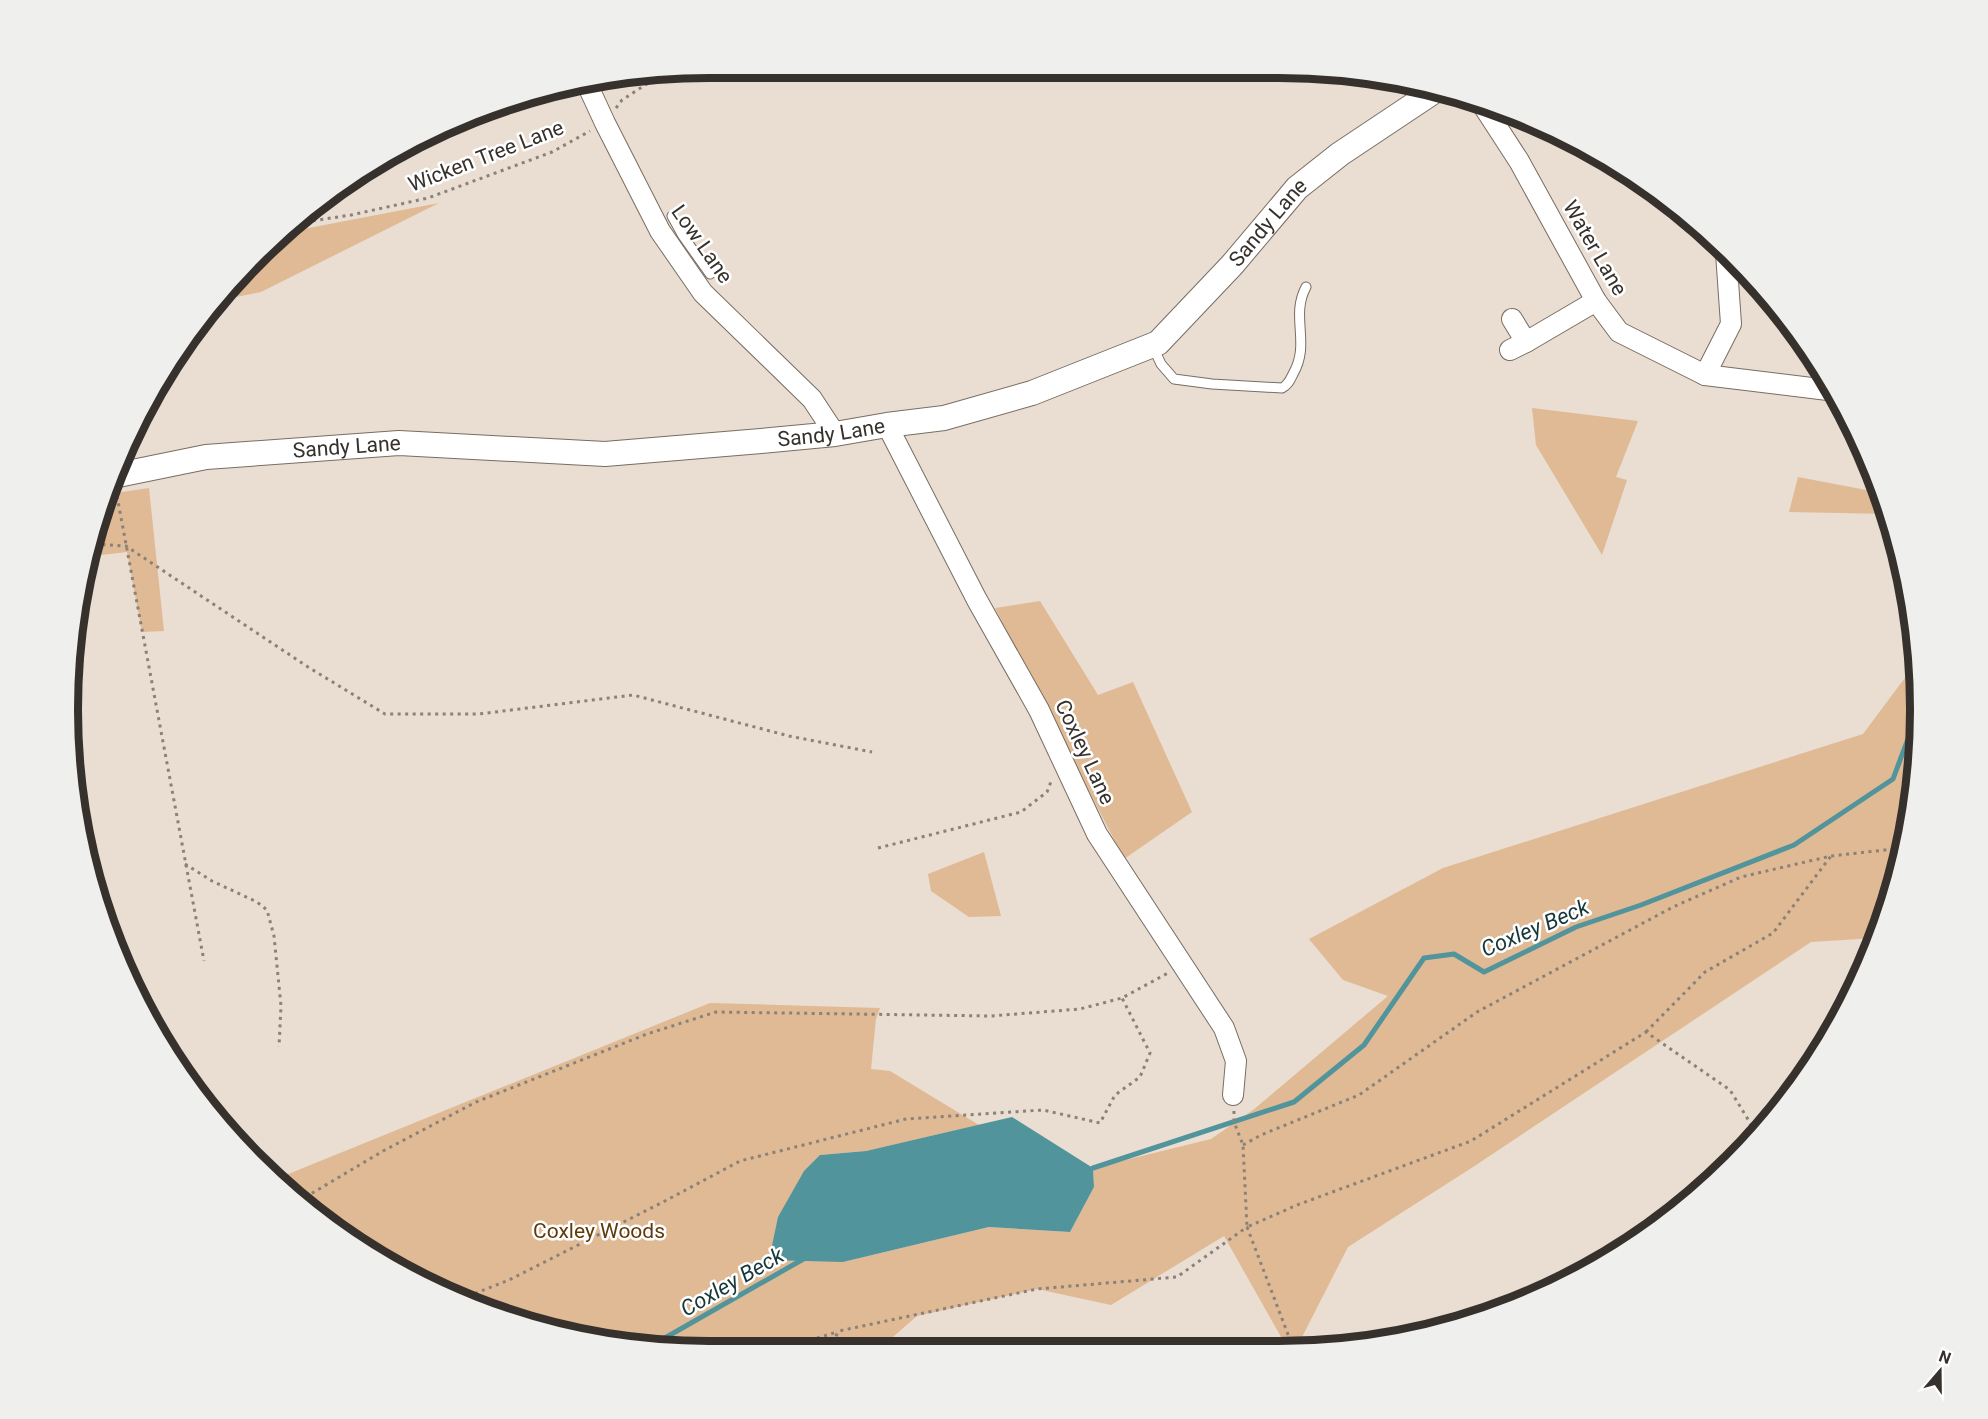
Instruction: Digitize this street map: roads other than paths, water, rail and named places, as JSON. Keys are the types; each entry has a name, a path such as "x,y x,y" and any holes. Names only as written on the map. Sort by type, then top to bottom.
{"street":[{"name":"Low Lane","path":"590,89 660,231 676,240 703,293 812,399 835,434"},
{"name":"Sandy Lane","path":"122,480 206,457 399,443 605,454 835,434 944,418 1032,393 1158,343 1232,265 1297,188 1341,154 1427,96"},
{"name":"Water Lane","path":"1489,115 1519,161 1596,301 1618,332 1705,375 1822,389"},
{"path":"1705,375 1731,324 1727,265"},
{"path":"1512,319 1518,346 1596,301"},
{"name":"Coxley Lane","path":"887,425 977,600 1039,710 1096,834 1224,1028 1236,1061 1233,1095"}],"lane":[{"path":"672,216 676,240 710,274"},
{"path":"1152,345 1161,364 1174,379 1192,383 1282,388 1287,385 1299,364 1303,342 1299,316 1300,297 1306,287"}],"water":[{"path":"1012,1117 1093,1168 1094,1187 1070,1232 989,1227 843,1262 769,1260 778,1217 804,1171 820,1155 866,1151"}],"waterway":[{"name":"Coxley Beck","path":"1093,1168 1294,1102 1364,1045 1424,958 1454,954 1484,972 1576,927 1641,905 1794,845 1893,779 1909,735"},
{"name":"Coxley Beck","path":"662,1339 807,1257"}],"park label":[{"name":"Coxley Woods","path":"599,1231"}]}
